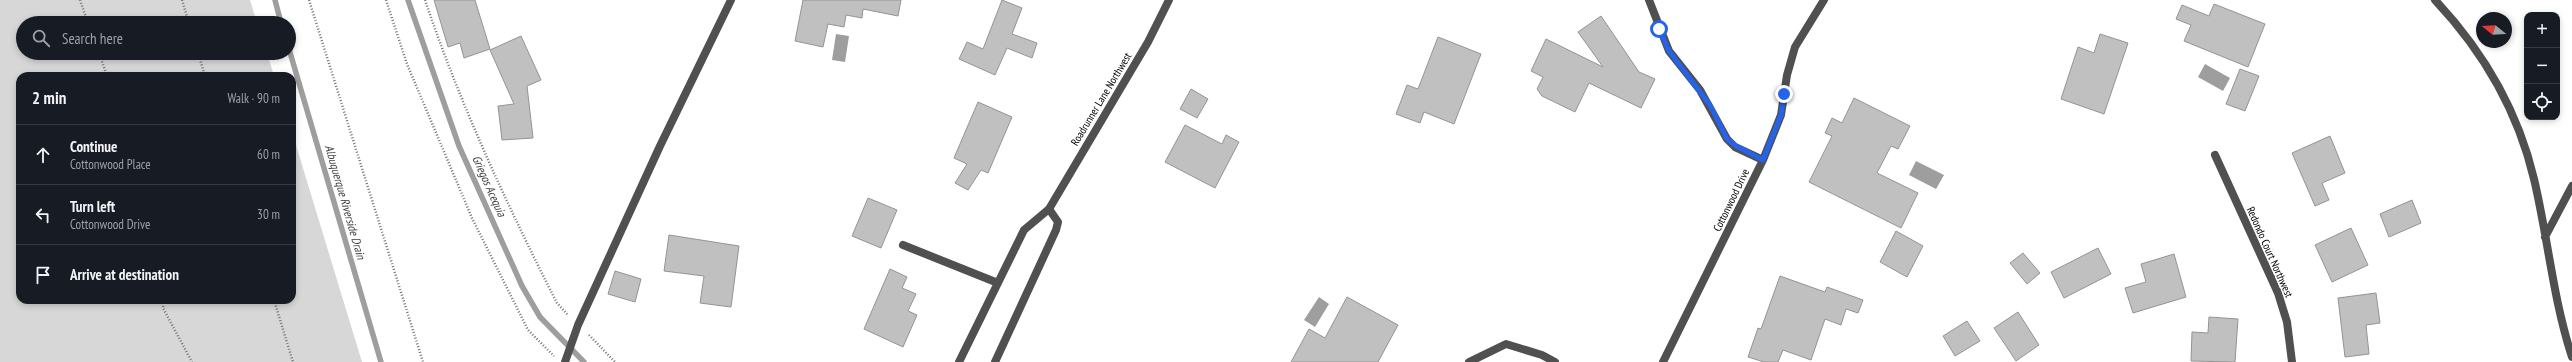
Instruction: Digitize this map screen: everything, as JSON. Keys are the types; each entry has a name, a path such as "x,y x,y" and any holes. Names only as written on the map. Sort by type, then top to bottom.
{"street":[{"path":"564,361 660,146 731,0"},
{"name":"Roadrunner Lane Northwest","path":"959,362 1024,230 1049,209 1148,42 1169,0"},
{"path":"1649,0 1669,51 1707,100 1727,139 1736,146 1763,160"},
{"name":"Cottonwood Drive","path":"1663,362 1763,160 1781,115 1787,75 1793,53 1803,33 1824,0"},
{"path":"2435,0 2480,56 2509,106 2523,139 2532,172 2562,324 2572,357"},
{"name":"Redondo Court Northwest","path":"2215,155 2278,293 2287,322 2292,362"},
{"path":"2545,237 2572,186"},
{"path":"995,362 1056,230 1058,222 1049,209"},
{"path":"903,245 998,283"},
{"path":"1469,362 1506,344 1542,355 1555,362"}],"path":[{"path":"80,0 86,16"},
{"path":"182,0 187,16"},
{"path":"308,0 423,362"},
{"path":"386,0 407,64 472,218 528,330 564,361"},
{"path":"425,0 441,46 505,198 557,304 577,329 615,362"},
{"path":"101,60 106,72"},
{"path":"200,60 204,72"},
{"path":"164,304 163,308 192,362"},
{"path":"275,304 293,362"}],"shaded area":[{"path":"0,0 250,0 255,16 16,16 16,60 269,60 273,72 16,72 16,304 296,304 296,145 362,362 0,362"},
{"path":"836,34 849,36 845,62 832,60"},
{"path":"2205,64 2230,78 2223,91 2198,77"},
{"path":"1916,161 1944,175 1936,189 1909,175"},
{"path":"1319,297 1329,304 1315,327 1304,320"}],"building":[{"path":"434,0 475,0 490,49 464,58 460,43 448,47"},
{"path":"803,0 901,0 898,16 863,9 862,18 846,15 844,27 828,24 823,47 795,41"},
{"path":"1002,0 1022,8 1012,34 1037,43 1032,58 1007,48 995,75 959,59 967,42 983,49"},
{"path":"2214,4 2265,24 2248,67 2184,41 2191,25 2176,19 2182,5 2209,16"},
{"path":"1601,16 1639,72 1655,79 1641,108 1589,83 1575,112 1542,96 1537,89 1543,77 1531,71 1546,39 1603,67 1578,32"},
{"path":"2100,34 2128,43 2104,114 2061,99 2078,47 2094,53"},
{"path":"521,36 541,80 527,86 533,138 502,140 498,106 514,104 490,50"},
{"path":"1438,37 1481,54 1454,124 1424,112 1420,123 1396,114 1407,85 1418,89"},
{"path":"2240,69 2259,76 2245,111 2226,104"},
{"path":"1191,89 1208,99 1197,118 1180,109"},
{"path":"1854,98 1910,126 1898,149 1891,146 1877,173 1918,193 1901,228 1809,182 1832,136 1825,133 1832,118 1842,123"},
{"path":"978,102 1012,117 988,173 981,170 968,190 955,183 967,164 954,158"},
{"path":"1185,125 1222,144 1226,135 1239,142 1215,188 1165,162"},
{"path":"2330,136 2345,173 2322,183 2329,200 2315,206 2292,153"},
{"path":"868,198 897,210 881,248 852,236"},
{"path":"2412,200 2421,223 2389,237 2380,214"},
{"path":"2351,228 2368,265 2332,282 2315,245"},
{"path":"1896,231 1923,246 1907,277 1880,262"},
{"path":"669,235 739,246 731,307 700,303 704,276 664,271"},
{"path":"2098,248 2111,274 2064,298 2051,272"},
{"path":"2023,253 2040,273 2027,284 2010,263"},
{"path":"2174,254 2186,297 2133,313 2125,288 2146,282 2141,264"},
{"path":"890,269 907,277 902,288 916,294 908,311 917,315 903,347 864,329"},
{"path":"615,271 641,279 635,302 608,294"},
{"path":"1780,276 1825,292 1827,287 1863,300 1858,313 1846,309 1841,325 1825,319 1811,360 1783,350 1778,362 1764,362 1748,357 1758,328 1761,329"},
{"path":"2376,293 2380,323 2366,325 2369,354 2345,357 2338,298"},
{"path":"1347,297 1398,325 1378,362 1291,362 1309,329 1325,338"},
{"path":"2018,312 2039,345 2016,361 1994,328"},
{"path":"2209,317 2238,319 2235,362 2191,361 2192,332 2208,333"},
{"path":"1967,321 1980,341 1955,356 1943,336"}],"waterway":[{"name":"Albuquerque Riverside Drain","path":"275,0 279,16"},
{"name":"Griegos Acequia","path":"408,0 459,146 522,286 540,317 584,362"},
{"name":"Albuquerque Riverside Drain","path":"292,60 296,72"},
{"name":"Albuquerque Riverside Drain","path":"296,73 381,362"}],"route":[{"path":"1659,29 1669,51 1710,105 1720,129 1727,139 1736,146 1763,160 1781,115 1784,94"}]}
